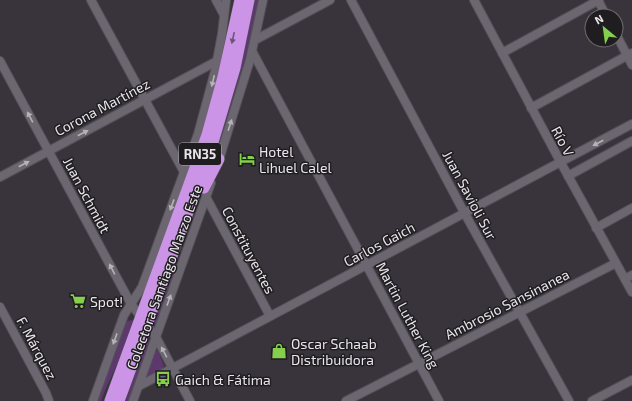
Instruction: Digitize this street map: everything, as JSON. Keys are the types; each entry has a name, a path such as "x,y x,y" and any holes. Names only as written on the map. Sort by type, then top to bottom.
{"highway":[{"name":"RN35","path":"121,401 144,320 207,135 224,77 240,0"},
{"name":"RN35","path":"110,401 125,359 161,287 208,157 219,124 237,58 249,0"},
{"path":"161,287 180,252 205,184 219,159"},
{"path":"104,401 112,382 125,359"}],"street":[{"path":"91,0 184,172"},
{"path":"216,0 224,15"},
{"name":"Colectora Santiago Marzo Este","path":"92,401 124,315 142,288 201,123 217,61 226,0"},
{"name":"Colectora Santiago Marzo Este","path":"133,401 219,159 252,51 263,0"},
{"path":"255,40 330,0"},
{"name":"Juan Savioli Sur","path":"351,0 465,214 569,401"},
{"name":"Río V","path":"474,0 596,228 616,263 628,277 632,292"},
{"path":"502,53 598,0"},
{"path":"624,45 630,54 632,65"},
{"name":"Martin Luther King","path":"252,51 439,401"},
{"path":"531,108 630,54"},
{"name":"Juan Schmidt","path":"0,61 131,304 156,337 190,401"},
{"name":"Corona Martínez","path":"0,177 217,61"},
{"name":"Carlos Gaich","path":"138,386 465,214 632,124"},
{"path":"568,176 632,141"},
{"name":"Constituyentes","path":"206,197 270,316"},
{"path":"596,228 632,208"},
{"name":"Ambrosio Sansinanea","path":"346,401 616,263"},
{"name":"F. Márquez","path":"0,307 49,401"},
{"path":"592,401 632,380"}],"shaded area":[{"path":"253,0 259,0 251,38 217,156 207,176"},
{"path":"179,262 155,326 153,323"},
{"path":"134,320 121,356 101,401 96,401 125,323"},
{"path":"147,339 149,339 150,344 130,401 126,401 134,373"},
{"path":"155,351 158,351 164,366 162,369 147,376"}],"place":[{"name":"Hotel Lihuel Calel","path":"247,159"},
{"name":"Spot!","path":"78,301"},
{"name":"Oscar Schaab Distribuidora","path":"279,351"},
{"name":"Gaich & Fátima","path":"163,379"}]}
